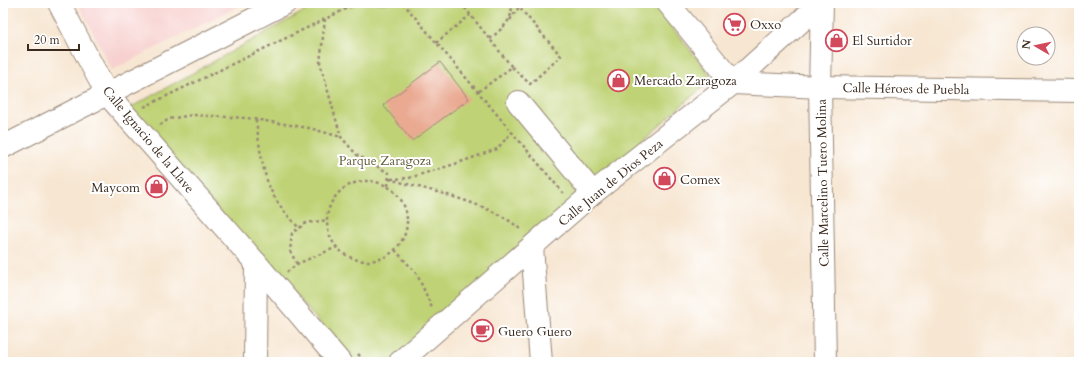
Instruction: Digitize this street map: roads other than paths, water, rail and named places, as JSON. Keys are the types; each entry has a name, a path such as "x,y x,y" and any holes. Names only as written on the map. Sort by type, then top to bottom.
{"street":[{"name":"Calle Ignacio de la Llave","path":"59,3 107,94 256,263 347,356"},
{"path":"3,147 285,3"},
{"path":"668,3 734,83"},
{"name":"Calle Juan de Dios Peza","path":"400,362 593,193 734,83 821,3"},
{"name":"Calle Marcelino Tuero Molina","path":"821,3 820,87 825,362"},
{"name":"Calle Héroes de Puebla","path":"734,83 820,87 1079,91"},
{"path":"518,102 593,193"},
{"path":"532,247 542,362"},
{"path":"255,362 256,263"}],"place":[{"name":"Oxxo","path":"735,24"},
{"name":"El Surtidor","path":"837,40"},
{"name":"Mercado Zaragoza","path":"619,80"},
{"name":"Comex","path":"665,179"},
{"name":"Maycom","path":"156,187"},
{"name":"Guero Guero","path":"483,331"}],"park label":[{"name":"Parque Zaragoza","path":"385,160"}]}
